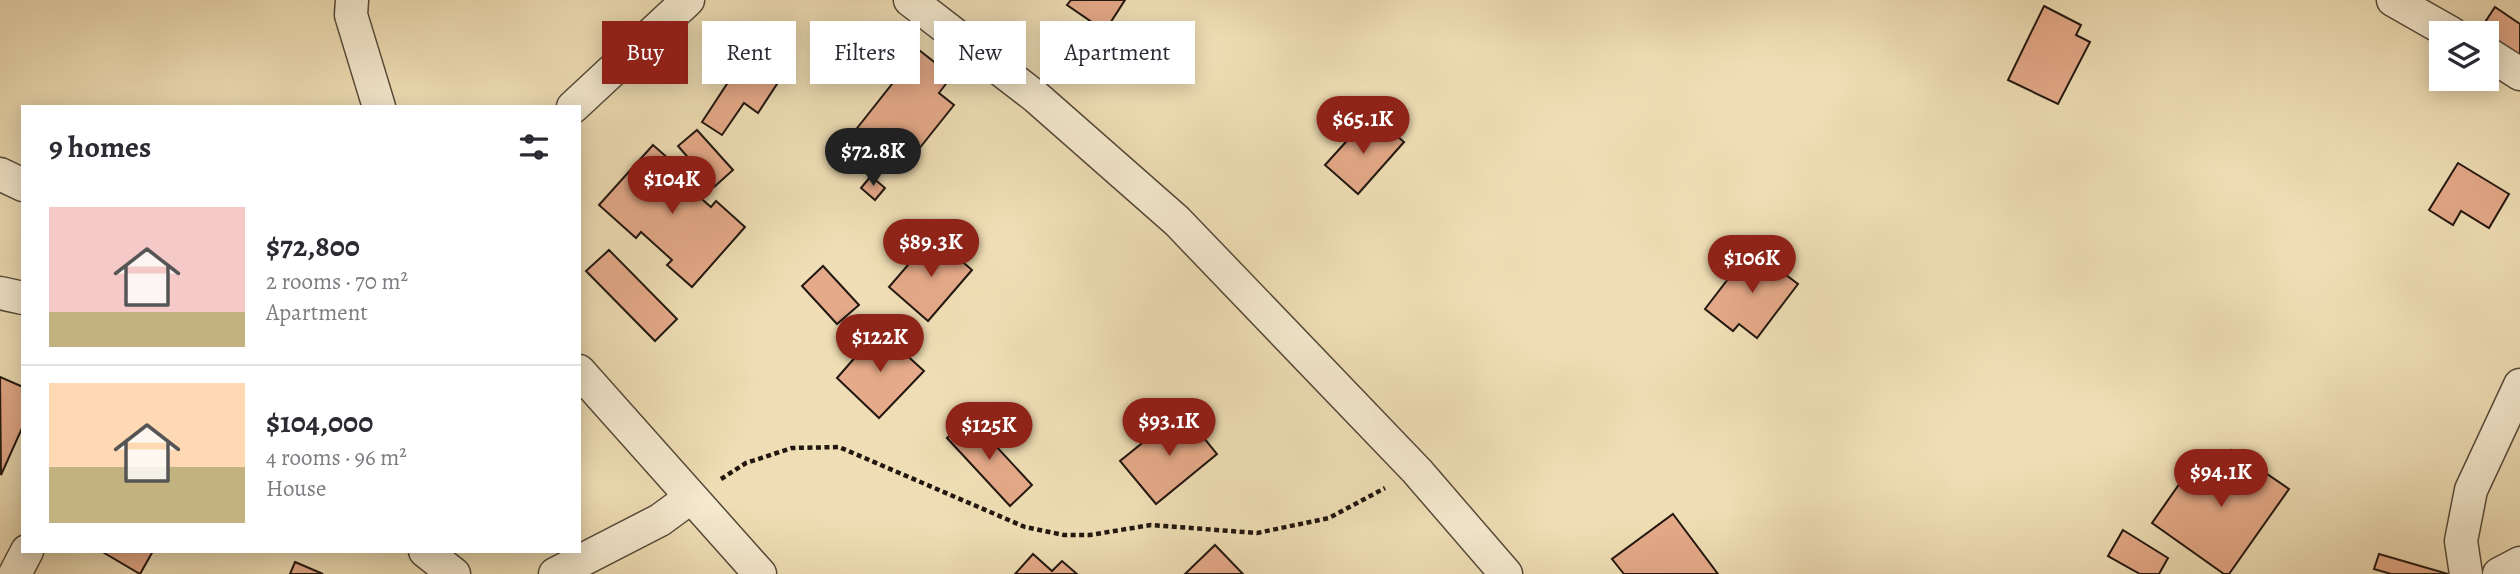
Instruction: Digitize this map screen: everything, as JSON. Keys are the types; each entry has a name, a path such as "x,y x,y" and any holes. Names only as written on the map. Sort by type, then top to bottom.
{"street":[{"path":"352,0 351,15 378,105"},
{"path":"575,105 688,0"},
{"path":"910,0 1036,97 1177,221 1417,471 1506,574"},
{"path":"2393,0 2430,21"},
{"path":"2499,61 2520,74"},
{"path":"0,174 21,184"},
{"path":"0,293 21,298"},
{"path":"581,373 760,574"},
{"path":"2466,574 2461,541 2471,490 2520,386"},
{"path":"555,574 660,520 690,498"},
{"path":"15,574 26,553"},
{"path":"428,553 454,574"},
{"path":"2499,574 2520,563"}],"path":[{"path":"690,498 746,463 792,448 839,447 1025,527 1064,535 1090,535 1151,525 1257,533 1329,518 1417,471"}],"building":[{"path":"1071,0 1125,0 1111,21 1090,21 1067,5"},
{"path":"2044,6 2081,25 2076,35 2090,42 2058,104 2008,80"},
{"path":"2495,7 2520,24 2520,63 2499,49 2499,21 2486,21"},
{"path":"920,51 934,62 934,84 946,84 939,93 954,105 902,170 854,132 892,84 920,84"},
{"path":"727,84 777,84 758,113 744,103 722,135 702,122"},
{"path":"1364,122 1381,137 1389,129 1404,142 1358,194 1325,165"},
{"path":"697,130 733,170 714,187 678,146"},
{"path":"653,145 687,175 681,181 711,207 716,201 745,227 692,287 667,265 672,260 641,232 636,238 599,205"},
{"path":"2458,163 2509,194 2489,228 2461,211 2453,225 2429,210"},
{"path":"871,176 885,188 875,200 861,188"},
{"path":"933,236 972,270 928,321 889,287"},
{"path":"1751,249 1798,284 1757,338 1739,324 1733,331 1705,309"},
{"path":"609,250 677,319 655,341 586,271"},
{"path":"823,266 859,305 837,324 802,286"},
{"path":"879,330 924,371 879,418 837,378"},
{"path":"0,377 21,386 21,430 1,475"},
{"path":"1182,411 1217,454 1156,504 1120,461"},
{"path":"969,417 1032,485 1010,506 947,438"},
{"path":"2232,450 2289,489 2229,574 2224,574 2152,523 2194,463 2199,467 2209,452 2224,462"},
{"path":"1673,514 1718,574 1624,574 1612,559"},
{"path":"2123,530 2168,558 2159,574 2140,574 2108,556"},
{"path":"1215,545 1243,574 1185,574"},
{"path":"104,553 152,553 140,574"},
{"path":"1033,554 1052,571 1062,561 1077,574 1015,574"},
{"path":"2379,554 2448,574 2391,574 2374,569"},
{"path":"295,562 323,574 290,574"}]}
